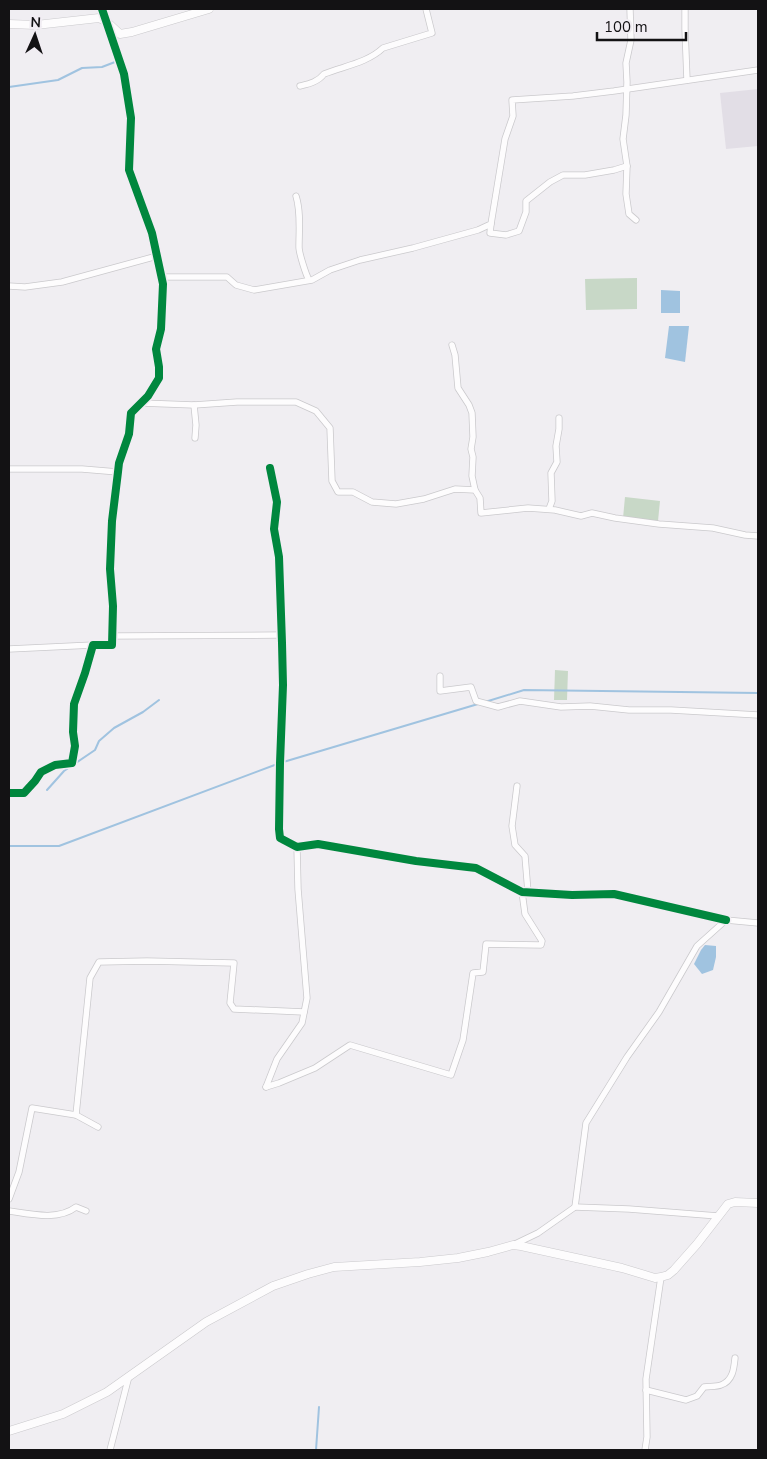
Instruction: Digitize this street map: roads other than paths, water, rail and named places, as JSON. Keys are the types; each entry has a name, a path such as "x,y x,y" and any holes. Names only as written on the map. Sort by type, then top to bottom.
{"main road":[{"path":"9,24 36,25 99,18 107,22 120,34 209,9"},
{"path":"9,1431 63,1414 107,1392 206,1322 273,1286 308,1274 334,1267 458,1258 513,1245 622,1268 655,1278 674,1270 728,1204 735,1202 758,1203"}],"street":[{"path":"9,649 112,645 113,606 110,569 112,521 119,463 129,434 131,413 148,396 159,378 156,349 161,328 162,277 152,233 129,170 131,118 124,74 102,9"},
{"path":"300,86 314,82 331,71 358,63 377,54 384,48 432,34 426,9"},
{"path":"630,9 631,40 626,63 626,114 623,139 627,166 626,194 629,214 636,220"},
{"path":"685,9 684,29 687,80"},
{"path":"627,166 585,175 563,175 550,182 526,202 526,212 519,231 506,235 490,233 505,139 513,116 512,100 626,90 758,70"},
{"path":"296,196 299,207 299,249 309,280"},
{"path":"162,277 227,277 236,285 254,290 309,280 330,270 360,260 478,230 491,224"},
{"path":"9,286 26,288 62,282 157,256"},
{"path":"452,345 455,355 458,388 469,405 472,414 472,476 475,490 480,498 481,513 528,508 549,509 581,516 592,513 614,518 713,528 758,536"},
{"path":"141,403 194,405 237,402 296,402 316,411 330,428 332,481 338,492 353,492 372,502 396,504 424,499 456,489 475,490"},
{"path":"194,405 195,438"},
{"path":"549,509 552,501 551,472 557,462 556,446 559,418"},
{"path":"270,468 276,502 274,529 279,557 282,635 280,838 297,847 318,844 416,861 476,868 525,892 572,895 614,894 726,920 758,923"},
{"path":"9,469 82,469 118,472"},
{"path":"113,636 282,635"},
{"path":"9,793 24,793 41,772 55,765 72,763 74,704 93,645"},
{"path":"440,676 440,691 471,687 476,701 498,707 520,701 561,706 758,715"},
{"path":"297,847 298,890 306,998 302,1024 276,1059 266,1087 315,1068 350,1045 451,1075 463,1040 473,973 483,972 486,944 541,945 542,941 525,914 525,856 515,845 512,826 517,786"},
{"path":"575,1207 586,1123 627,1057 658,1012 697,946 726,920"},
{"path":"76,1115 90,978 99,962 234,963 230,1003 234,1009 304,1012"},
{"path":"9,1199 19,1172 32,1108 76,1115 98,1127"},
{"path":"9,1211 38,1215 68,1213 76,1207 86,1211"},
{"path":"513,1245 538,1232 575,1207 718,1216"},
{"path":"645,1450 647,1437 646,1379 661,1277"},
{"path":"646,1390 686,1400 697,1396 704,1387 721,1385 731,1377 735,1358"},
{"path":"110,1450 129,1376"}],"water":[{"path":"661,290 680,291 680,313 661,313"},
{"path":"669,326 689,326 685,362 665,358"},
{"path":"705,945 716,946 716,957 713,970 702,974 694,964"}],"waterway":[{"path":"9,87 58,80 82,68 102,67 115,62"},
{"path":"485,702 524,690 758,693"},
{"path":"47,790 64,771 95,750 99,741 114,728 143,712 159,700"},
{"path":"9,846 59,846 280,763 478,704"},
{"path":"316,1450 319,1407"}]}
